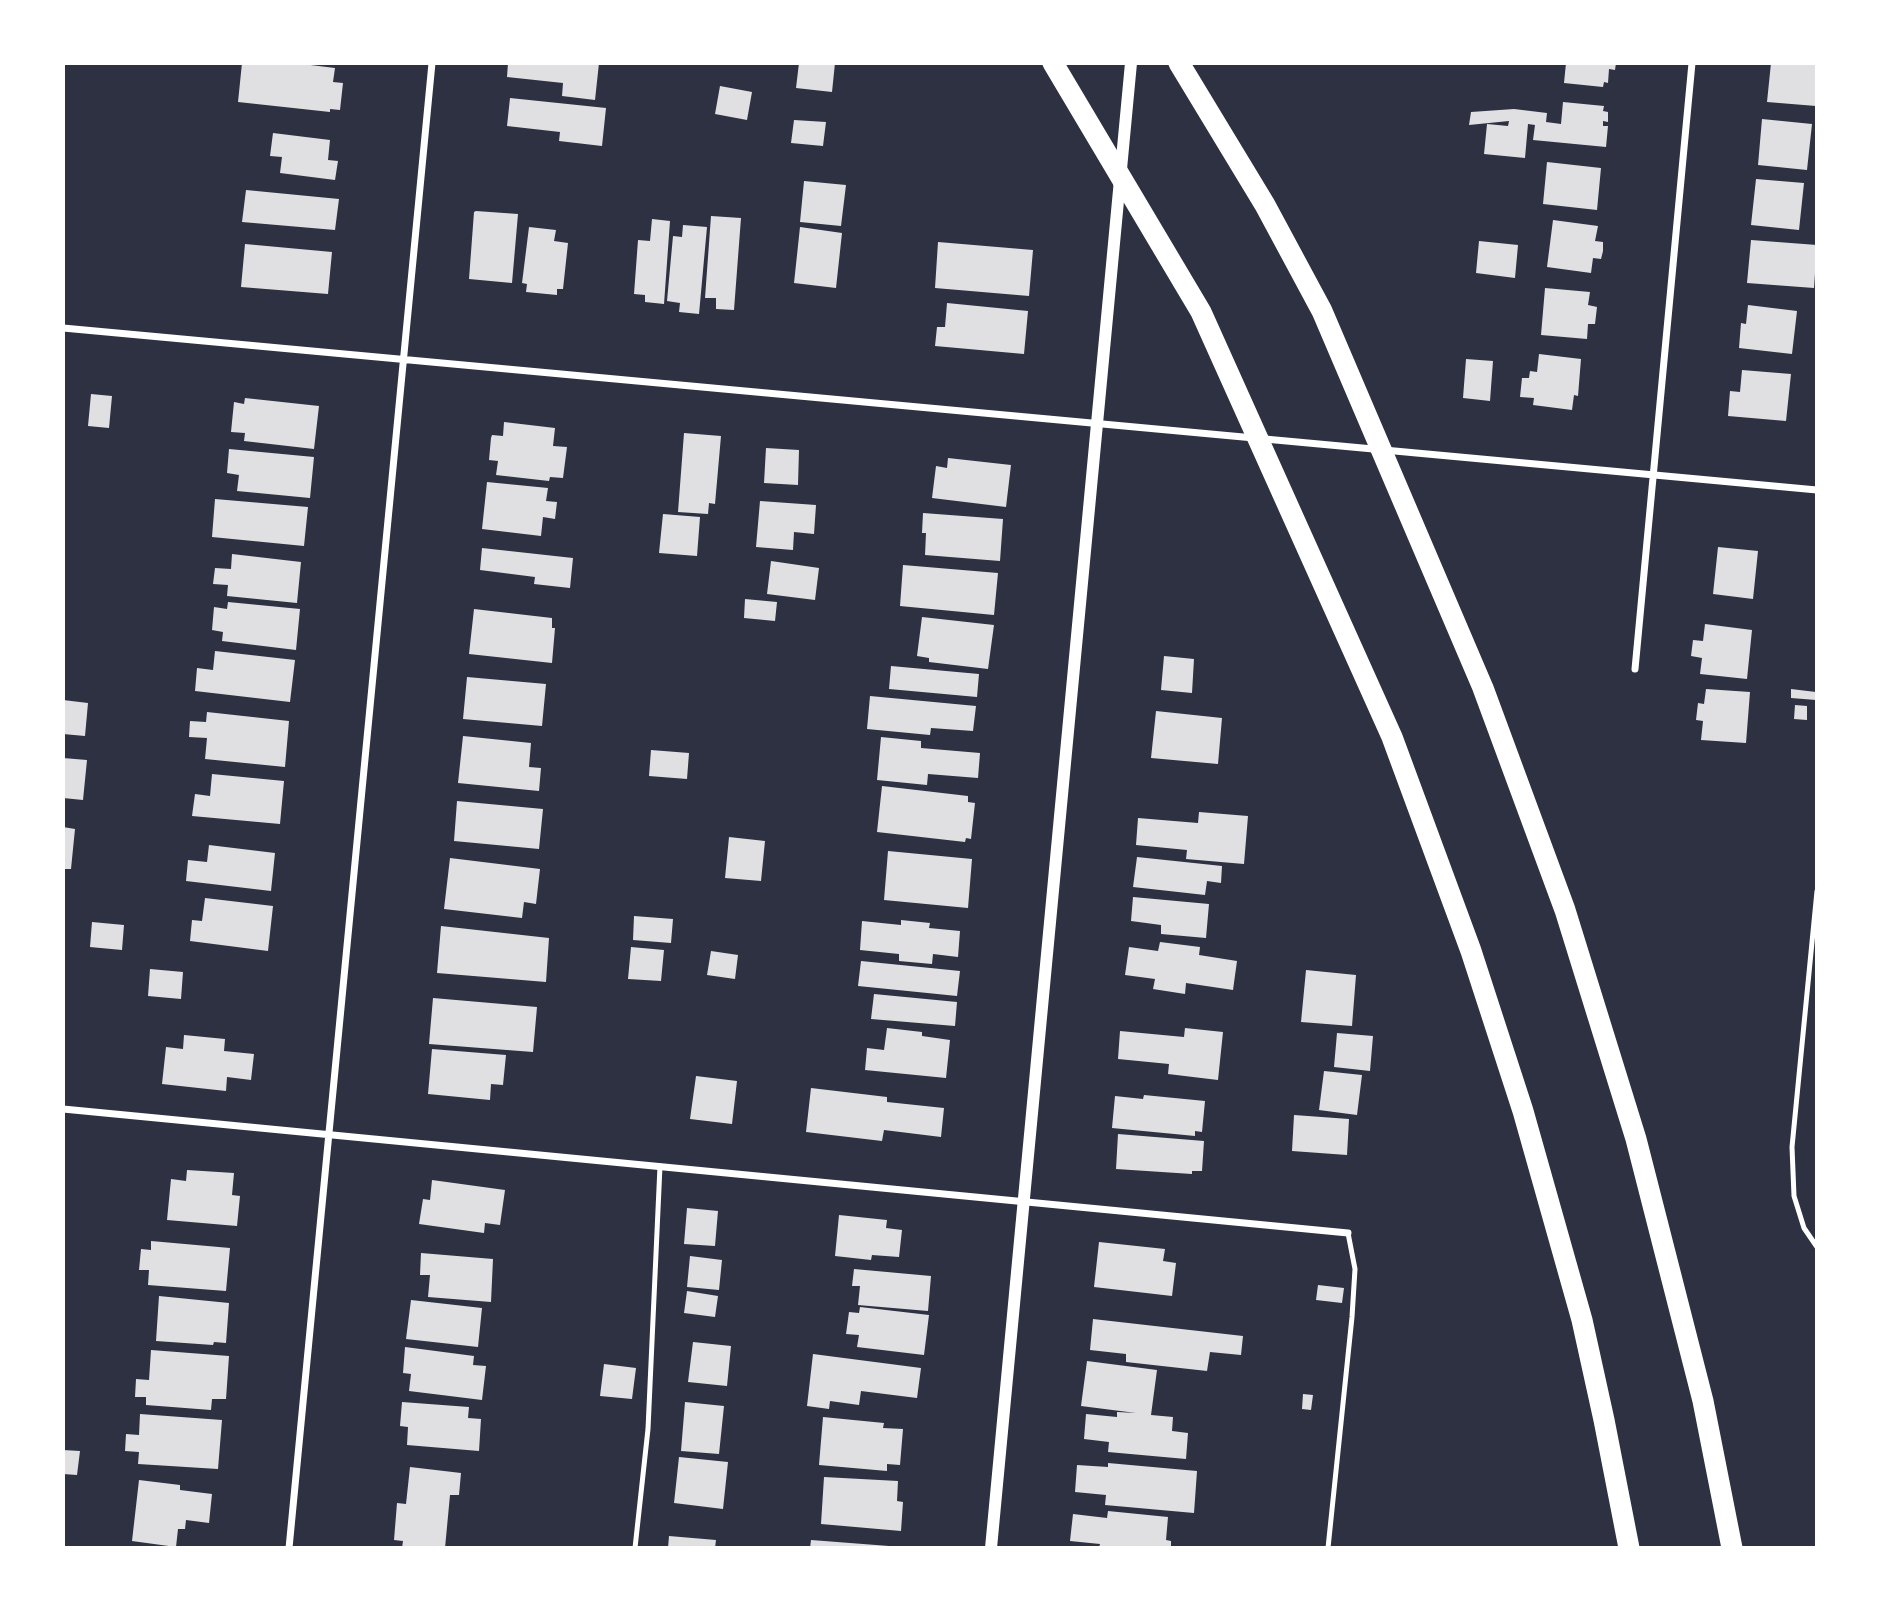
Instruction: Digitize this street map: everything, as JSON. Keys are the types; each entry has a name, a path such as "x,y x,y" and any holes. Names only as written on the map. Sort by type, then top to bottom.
{"highway":[{"path":"1179,63 1265,205 1322,311 1483,688 1565,911 1636,1139 1703,1401 1732,1548"},
{"path":"1058,71 1201,312 1392,737 1471,951 1523,1111 1582,1320 1629,1548"}],"street":[{"path":"289,1548 432,63"},
{"path":"991,1548 1131,63"},
{"path":"1635,668 1692,63"},
{"path":"63,328 1817,490"},
{"path":"63,1109 1348,1233"}],"lane":[{"path":"1817,891 1792,1147 1794,1196 1804,1228 1817,1247"},
{"path":"635,1548 649,1429 660,1166"},
{"path":"1328,1548 1352,1317 1355,1269 1348,1233"}],"building":[{"path":"242,63 294,63 335,68 333,82 343,83 340,110 330,109 330,112 238,102"},
{"path":"508,63 599,63 595,100 562,96 563,83 507,77"},
{"path":"799,63 835,63 832,92 796,88"},
{"path":"1566,63 1616,63 1615,70 1609,69 1608,83 1604,82 1603,87 1564,83"},
{"path":"1771,63 1817,63 1816,106 1767,102"},
{"path":"720,86 752,92 747,120 715,114"},
{"path":"510,98 606,108 602,146 559,141 560,132 507,126"},
{"path":"1563,102 1604,106 1603,111 1608,112 1608,122 1603,121 1603,126 1608,126 1606,147 1533,140 1535,125 1528,124 1525,158 1484,154 1487,124 1508,126 1509,121 1469,125 1471,112 1514,109 1547,113 1546,122 1561,124"},
{"path":"1762,119 1812,124 1807,170 1758,165"},
{"path":"794,120 826,122 823,146 791,143"},
{"path":"273,133 330,140 328,160 338,161 335,180 280,173 282,157 270,156"},
{"path":"1547,162 1601,168 1597,210 1543,204"},
{"path":"1756,179 1804,183 1799,230 1751,225"},
{"path":"804,181 846,185 841,226 800,222"},
{"path":"246,190 339,199 335,230 242,222"},
{"path":"476,211 518,214 512,283 469,279"},
{"path":"711,216 741,218 734,310 716,309 716,298 705,298"},
{"path":"652,219 670,221 664,304 645,302 645,295 634,294 638,240 650,241"},
{"path":"1553,220 1598,226 1595,241 1603,242 1603,251 1601,259 1593,258 1591,273 1547,267"},
{"path":"683,225 707,227 699,314 679,312 680,303 667,301 673,236 682,237"},
{"path":"529,227 556,230 554,241 568,243 563,289 557,289 557,295 526,292 527,284 522,283"},
{"path":"800,227 842,233 836,288 794,283"},
{"path":"1751,240 1817,245 1814,288 1747,283"},
{"path":"1479,241 1518,245 1515,278 1476,273"},
{"path":"938,242 1033,250 1029,296 935,288"},
{"path":"245,244 332,252 328,294 241,287"},
{"path":"1545,288 1590,292 1588,305 1597,307 1595,324 1588,324 1587,339 1541,335"},
{"path":"947,303 1028,311 1024,354 935,346 937,327 945,327"},
{"path":"1748,305 1797,311 1792,354 1739,348 1741,323 1746,324"},
{"path":"1539,354 1581,359 1578,396 1574,395 1572,410 1533,405 1534,398 1520,397 1522,378 1529,378 1530,371 1537,372"},
{"path":"1466,359 1493,361 1490,401 1463,398"},
{"path":"1742,370 1791,374 1786,421 1728,416 1730,391 1740,392"},
{"path":"91,394 112,396 109,428 88,426"},
{"path":"245,398 319,406 314,449 244,441 245,433 231,432 234,402 244,404"},
{"path":"504,422 555,428 553,446 567,447 563,478 550,477 549,481 496,475 498,461 489,460 491,438 492,435 503,436"},
{"path":"684,433 721,436 715,504 709,503 708,514 678,512"},
{"path":"766,448 799,450 798,485 764,483"},
{"path":"229,449 314,457 310,498 237,491 239,475 227,473"},
{"path":"948,458 1011,465 1006,507 932,498 936,466 947,468"},
{"path":"487,482 548,488 546,501 557,502 555,519 543,517 541,536 482,529"},
{"path":"215,499 308,507 304,546 212,537"},
{"path":"760,501 816,505 814,534 794,532 793,550 756,547"},
{"path":"923,513 1003,519 1000,561 925,555"},
{"path":"663,514 700,517 697,556 659,553"},
{"path":"1718,547 1758,551 1753,599 1713,594"},
{"path":"482,548 573,558 570,588 534,584 535,577 480,570"},
{"path":"232,554 301,562 297,603 227,596 228,585 213,584 215,568 231,569"},
{"path":"771,561 819,568 815,600 767,594"},
{"path":"903,565 998,573 994,615 900,606"},
{"path":"745,599 777,602 775,621 744,618"},
{"path":"228,602 300,609 296,650 222,641 223,632 212,630 214,607 227,609"},
{"path":"474,609 552,618 552,628 555,628 552,663 469,654"},
{"path":"922,617 994,625 988,669 929,662 929,658 917,656"},
{"path":"1705,624 1752,630 1747,679 1700,674 1702,658 1691,656 1693,640 1703,641"},
{"path":"215,651 295,660 290,702 195,691 197,668 213,670"},
{"path":"1164,656 1194,659 1192,693 1161,690"},
{"path":"891,666 979,674 977,697 889,689"},
{"path":"467,677 546,684 542,726 463,719"},
{"path":"1706,689 1750,692 1746,743 1701,740 1703,721 1696,720 1698,703 1704,704"},
{"path":"1791,689 1816,692 1816,700 1791,698"},
{"path":"870,696 976,706 973,731 931,728 930,735 867,729"},
{"path":"63,700 88,703 85,736 63,734"},
{"path":"1795,705 1807,706 1807,720 1794,719"},
{"path":"1156,711 1222,718 1218,764 1151,758"},
{"path":"207,712 289,721 285,767 205,759 207,738 189,737 190,721 206,722"},
{"path":"463,736 531,743 529,767 541,768 539,791 458,783"},
{"path":"881,737 921,741 921,748 980,753 978,778 928,774 927,785 877,780"},
{"path":"651,750 689,753 687,779 649,776"},
{"path":"63,758 87,760 83,800 63,798"},
{"path":"212,774 284,781 280,824 192,816 195,794 210,796"},
{"path":"882,786 968,796 968,802 975,803 971,839 966,838 965,842 877,832"},
{"path":"457,801 543,809 539,849 454,841"},
{"path":"1199,812 1248,816 1244,864 1186,859 1187,850 1136,845 1138,818 1198,823"},
{"path":"63,827 75,829 71,869 63,869"},
{"path":"729,837 765,841 761,881 725,878"},
{"path":"209,845 275,853 271,891 186,881 188,860 207,862"},
{"path":"888,851 972,859 968,908 884,900"},
{"path":"1137,857 1222,866 1221,883 1207,881 1205,895 1133,887"},
{"path":"450,858 540,869 536,904 524,902 522,918 444,909"},
{"path":"1133,897 1209,904 1206,938 1161,934 1161,925 1131,921"},
{"path":"205,898 273,906 268,951 190,941 192,920 202,921"},
{"path":"634,916 673,919 671,943 633,940"},
{"path":"901,920 930,923 929,928 960,931 958,957 933,954 932,964 899,961 899,954 860,950 862,921 901,925"},
{"path":"92,922 124,925 122,950 90,947"},
{"path":"441,926 549,938 546,982 437,973"},
{"path":"1160,942 1200,947 1199,955 1237,961 1233,990 1186,983 1185,994 1153,989 1155,979 1125,975 1129,947 1158,951"},
{"path":"631,947 664,950 661,981 628,979"},
{"path":"711,951 738,955 735,979 707,975"},
{"path":"861,961 960,971 957,996 858,986"},
{"path":"150,969 183,972 181,999 148,996"},
{"path":"1306,970 1356,975 1352,1026 1301,1022"},
{"path":"874,994 957,1002 955,1026 871,1019"},
{"path":"433,998 537,1007 533,1052 429,1044"},
{"path":"887,1028 922,1032 922,1036 950,1040 946,1078 865,1070 867,1048 884,1050"},
{"path":"1185,1028 1223,1032 1218,1080 1168,1074 1169,1064 1118,1059 1120,1031 1184,1037"},
{"path":"1337,1033 1373,1036 1370,1071 1334,1067"},
{"path":"184,1035 225,1039 224,1051 254,1054 251,1080 227,1077 226,1091 162,1084 166,1047 183,1049"},
{"path":"432,1049 506,1055 503,1085 491,1084 490,1100 428,1094"},
{"path":"1324,1071 1362,1075 1357,1115 1319,1110"},
{"path":"696,1076 737,1081 732,1124 690,1119"},
{"path":"811,1088 887,1097 887,1102 944,1108 941,1137 884,1130 882,1141 806,1132"},
{"path":"1144,1095 1205,1101 1202,1132 1195,1131 1195,1136 1112,1128 1115,1096 1143,1099"},
{"path":"1294,1115 1349,1119 1347,1155 1292,1151"},
{"path":"1118,1134 1204,1141 1202,1171 1192,1171 1192,1174 1116,1169"},
{"path":"187,1170 234,1173 232,1195 240,1196 237,1226 167,1220 171,1179 186,1181"},
{"path":"432,1180 505,1190 500,1225 485,1223 484,1233 419,1224 423,1199 430,1200"},
{"path":"687,1208 718,1211 715,1246 684,1244"},
{"path":"839,1215 887,1220 886,1228 902,1230 899,1257 872,1255 871,1260 835,1256"},
{"path":"151,1241 230,1248 226,1291 148,1285 149,1270 139,1270 141,1249 151,1250"},
{"path":"1099,1242 1165,1249 1163,1261 1176,1263 1172,1296 1094,1287"},
{"path":"421,1253 493,1259 491,1302 428,1297 430,1275 420,1275"},
{"path":"690,1256 722,1260 719,1290 687,1287"},
{"path":"854,1269 931,1276 928,1311 858,1305 860,1286 852,1286"},
{"path":"1318,1285 1344,1288 1342,1303 1316,1300"},
{"path":"687,1291 718,1296 715,1317 684,1313"},
{"path":"159,1296 229,1303 226,1343 214,1342 213,1345 156,1341"},
{"path":"411,1300 482,1308 478,1347 406,1339"},
{"path":"860,1307 929,1315 924,1355 857,1347 859,1335 846,1334 849,1312 859,1313"},
{"path":"1093,1319 1243,1336 1241,1355 1210,1352 1207,1371 1126,1362 1126,1354 1090,1350"},
{"path":"693,1342 731,1346 727,1386 688,1382"},
{"path":"405,1347 474,1356 473,1365 486,1366 482,1400 409,1391 411,1374 403,1373"},
{"path":"151,1350 229,1356 226,1399 212,1399 211,1410 146,1405 146,1397 135,1397 136,1379 149,1380"},
{"path":"813,1354 921,1368 917,1398 861,1391 859,1405 830,1401 829,1409 807,1406"},
{"path":"1087,1361 1157,1370 1151,1415 1173,1417 1172,1431 1188,1433 1186,1459 1108,1452 1109,1442 1084,1439 1086,1414 1117,1417 1117,1412 1136,1413 1081,1406"},
{"path":"604,1364 636,1368 632,1399 600,1396"},
{"path":"1303,1394 1313,1395 1311,1410 1302,1409"},
{"path":"402,1402 469,1407 468,1418 481,1419 479,1451 407,1445 408,1427 400,1426"},
{"path":"685,1402 724,1406 719,1454 681,1451"},
{"path":"140,1414 222,1420 218,1469 138,1464 139,1452 125,1451 126,1434 139,1435"},
{"path":"823,1417 884,1423 883,1428 903,1429 900,1465 887,1464 887,1471 819,1465"},
{"path":"63,1450 80,1451 77,1475 63,1474"},
{"path":"679,1457 728,1462 723,1509 674,1503"},
{"path":"1108,1463 1197,1471 1194,1513 1105,1505 1106,1495 1075,1492 1077,1465 1108,1467"},
{"path":"410,1467 461,1473 459,1495 450,1495 445,1548 402,1548 403,1541 394,1540 397,1503 406,1504"},
{"path":"824,1477 898,1481 897,1501 903,1502 901,1531 821,1524"},
{"path":"139,1480 180,1485 180,1490 212,1494 209,1523 186,1520 185,1529 178,1529 176,1547 132,1541"},
{"path":"1108,1511 1168,1517 1166,1540 1171,1541 1171,1548 1099,1548 1100,1544 1070,1541 1073,1514 1107,1518"},
{"path":"669,1536 716,1540 715,1548 668,1548"},
{"path":"811,1540 889,1546 889,1548 810,1548"}]}
